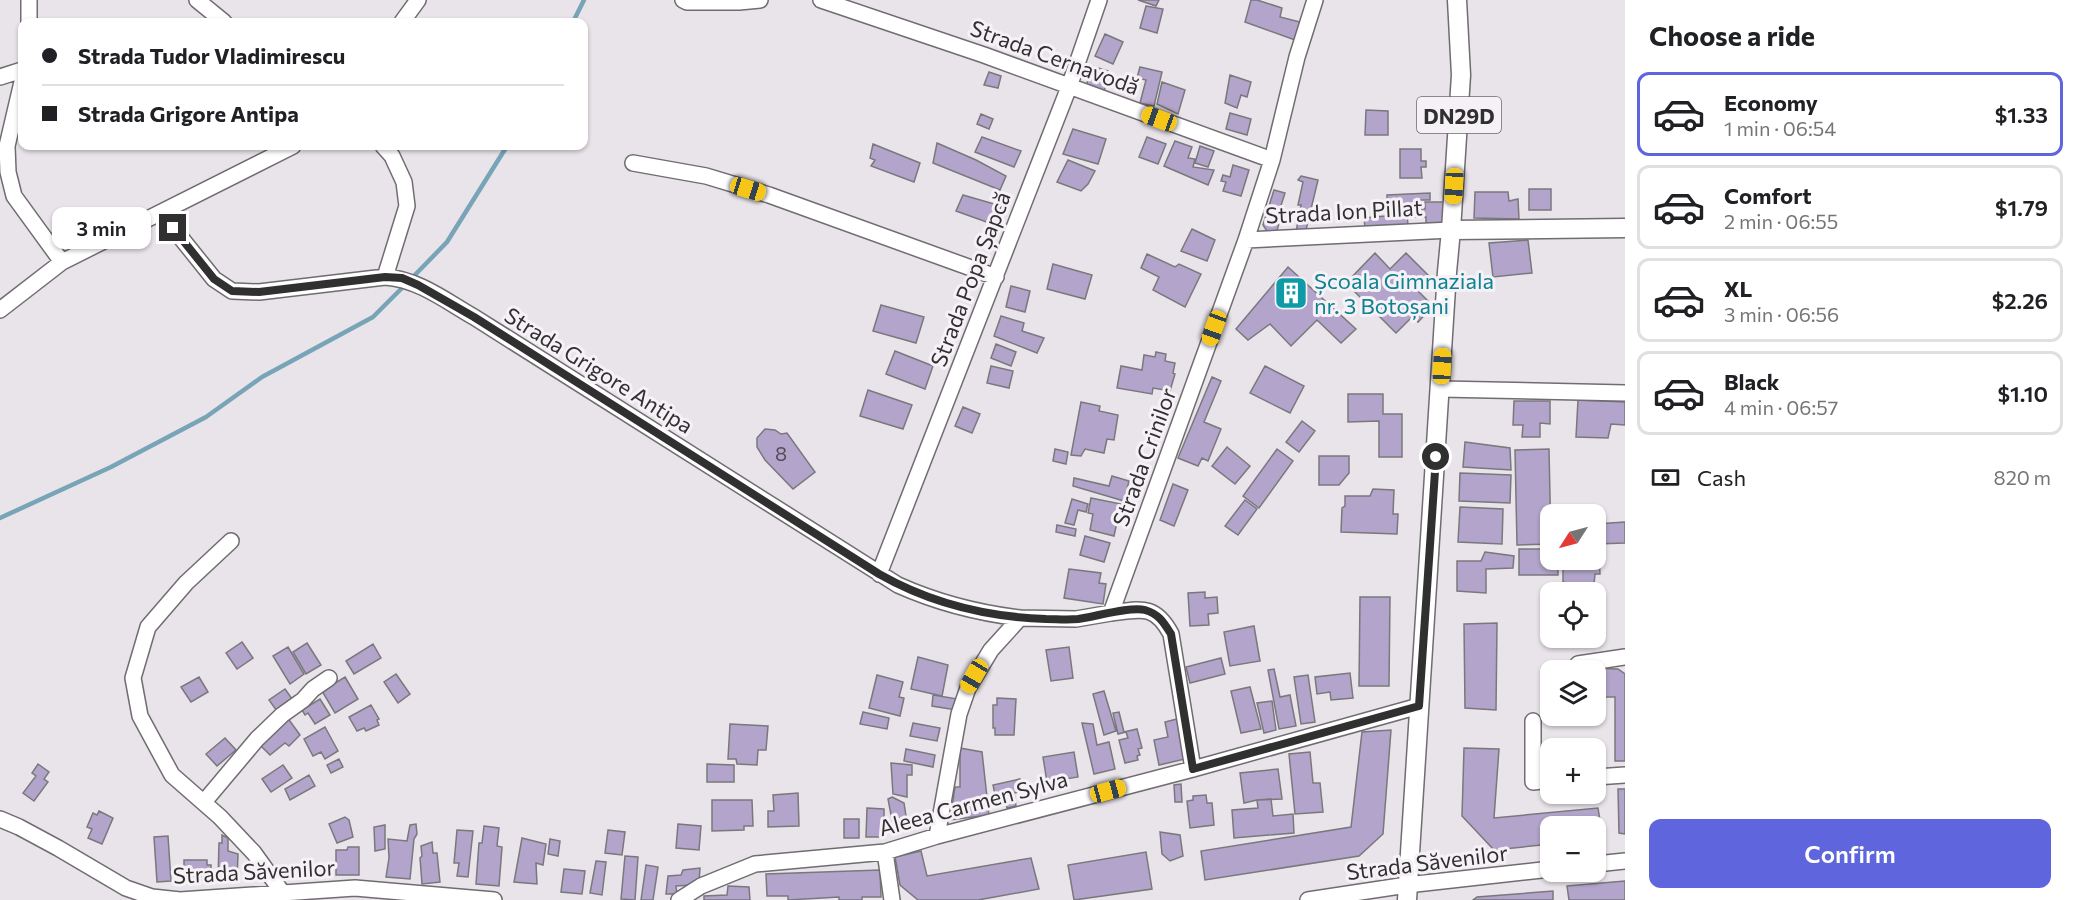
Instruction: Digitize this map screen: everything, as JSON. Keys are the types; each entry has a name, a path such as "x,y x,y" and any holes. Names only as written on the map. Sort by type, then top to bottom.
{"main road":[{"name":"DN29D","path":"1407,892 1461,75 1457,0"},
{"name":"Strada Ion Pillat","path":"1451,230 1625,228"}],"street":[{"path":"29,0 29,18"},
{"path":"197,0 219,18"},
{"path":"405,18 418,0"},
{"path":"685,1 760,0"},
{"name":"Strada Cernavodă","path":"821,0 984,55 1272,160"},
{"name":"Strada Popa Șapcă","path":"879,574 1069,87 1099,0"},
{"name":"Strada Crinilor","path":"1111,613 1246,240 1272,160 1297,57 1315,0"},
{"path":"0,76 18,70"},
{"path":"18,99 7,146 7,196 62,262"},
{"path":"0,310 62,262 285,150"},
{"path":"385,277 407,206 404,182 392,156 387,150"},
{"path":"633,163 706,176 769,195 996,277"},
{"name":"Strada Grigore Antipa","path":"161,213 214,279 232,291 259,292 385,277 402,278 418,285 474,317 879,574 928,598 1000,616 1020,618"},
{"name":"Strada Ion Pillat","path":"1246,240 1451,230"},
{"path":"1441,389 1625,393"},
{"path":"231,541 186,583 148,627 133,678 140,716 172,775 204,802 254,853 282,892"},
{"path":"937,836 959,714 968,688 991,650 1020,618 1076,620 1143,609 1154,613 1163,621 1171,634 1193,769"},
{"path":"1605,660 1625,657"},
{"path":"204,802 257,739 313,689 329,678"},
{"name":"Aleea Carmen Sylva","path":"680,900 701,886 755,864 885,852 1419,706"},
{"path":"1533,721 1533,782 1540,781"},
{"path":"1606,776 1625,775"},
{"name":"Strada Săvenilor","path":"0,819 48,842 126,888 152,897 180,900 355,888 494,900"},
{"path":"885,852 892,900"},
{"path":"1606,863 1625,861"},
{"name":"Strada Săvenilor","path":"1308,900 1407,892 1540,871"}],"building":[{"path":"1138,0 1159,0 1156,6"},
{"path":"1251,0 1282,8 1280,17 1300,22 1295,40 1245,22"},
{"path":"1146,6 1163,9 1157,33 1140,28"},
{"path":"1105,34 1123,42 1113,64 1095,56"},
{"path":"1085,64 1108,71 1104,93 1086,89 1089,73 1082,72"},
{"path":"1140,67 1162,72 1154,106 1140,103 1146,80 1137,78"},
{"path":"989,72 1001,76 998,88 984,85"},
{"path":"1230,75 1251,82 1247,97 1241,95 1237,108 1225,103"},
{"path":"1162,82 1185,90 1178,114 1157,104"},
{"path":"1366,110 1388,111 1388,135 1365,135"},
{"path":"1230,113 1251,119 1247,135 1226,129"},
{"path":"981,114 993,119 989,129 977,124"},
{"path":"1073,129 1106,139 1098,164 1063,154"},
{"path":"982,137 1021,151 1014,167 975,152"},
{"path":"1147,137 1166,144 1158,164 1139,157"},
{"path":"1175,141 1192,147 1188,158 1195,159 1193,167 1214,170 1208,185 1164,166"},
{"path":"937,143 1006,176 1000,190 933,163"},
{"path":"873,144 920,163 914,182 871,166 875,160 870,158"},
{"path":"1200,146 1214,151 1208,167 1195,163"},
{"path":"1400,149 1421,149 1421,161 1426,161 1426,167 1421,167 1422,178 1400,178"},
{"path":"1068,160 1095,171 1081,191 1057,182"},
{"path":"1233,165 1249,170 1241,196 1223,191 1226,182 1221,181 1223,175 1230,177"},
{"path":"1301,176 1318,180 1306,230 1296,232 1303,182 1298,180"},
{"path":"1529,189 1551,189 1551,210 1529,210"},
{"path":"1274,190 1285,193 1277,218 1280,219 1277,231 1268,233 1263,225"},
{"path":"1475,192 1508,192 1509,201 1518,199 1519,219 1474,218"},
{"path":"1430,193 1430,200 1417,200 1417,207 1387,208 1387,195"},
{"path":"963,195 1001,206 995,225 956,211"},
{"path":"1425,202 1445,202 1445,226 1426,226 1426,217 1412,217 1412,209 1425,209"},
{"path":"1407,214 1408,225 1365,228 1364,218"},
{"path":"1192,229 1215,240 1207,261 1181,251"},
{"path":"1528,240 1532,273 1493,277 1489,243"},
{"path":"1375,253 1390,269 1406,253 1430,277 1417,290 1433,306 1418,322 1413,316 1396,333 1346,283"},
{"path":"1147,254 1175,267 1179,264 1201,274 1185,307 1153,290 1159,277 1141,268"},
{"path":"1053,264 1092,275 1085,299 1047,289"},
{"name":"Școala Gimnaziala nr. 3 Botoșani","path":"1288,267 1356,329 1341,343 1317,320 1291,346 1270,324 1248,340 1236,329"},
{"path":"1011,286 1030,291 1025,312 1006,307"},
{"path":"881,305 924,317 916,343 873,331"},
{"path":"1001,316 1024,323 1022,331 1044,338 1037,353 994,336"},
{"path":"996,344 1016,352 1011,366 991,358"},
{"path":"895,351 933,366 925,389 886,374"},
{"path":"1156,352 1166,354 1165,361 1175,363 1173,373 1175,374 1170,391 1153,388 1152,394 1117,388 1121,366 1142,370 1144,355 1155,357"},
{"path":"991,366 1013,371 1009,388 987,383"},
{"path":"1265,366 1304,386 1290,413 1250,393"},
{"path":"1212,377 1221,381 1204,422 1221,429 1208,461 1202,458 1198,466 1178,458"},
{"path":"868,390 912,405 903,429 860,416"},
{"path":"1348,394 1383,394 1383,414 1402,414 1402,457 1379,457 1379,421 1348,422"},
{"path":"1578,400 1625,402 1625,425 1611,424 1608,438 1576,437"},
{"path":"1514,401 1550,401 1550,424 1540,423 1540,437 1522,437 1523,425 1513,425"},
{"path":"1081,402 1100,406 1099,411 1118,415 1114,440 1107,439 1104,453 1085,449 1081,456 1071,455"},
{"path":"963,407 980,414 972,433 955,426"},
{"path":"1302,421 1315,431 1299,452 1286,442"},
{"path":"765,429 775,430 781,434 787,433 815,472 793,489 765,460 757,447 757,438"},
{"path":"1465,442 1510,448 1511,470 1463,467"},
{"path":"1227,447 1250,466 1235,484 1212,466"},
{"path":"1055,449 1068,452 1066,464 1053,461"},
{"path":"1277,449 1293,461 1259,508 1243,496"},
{"path":"1549,449 1550,504 1540,504 1540,544 1517,545 1515,450"},
{"path":"1319,456 1349,456 1349,473 1339,485 1319,485"},
{"path":"1460,473 1511,475 1510,503 1459,501"},
{"path":"1112,476 1129,481 1124,501 1073,486 1074,478 1109,486"},
{"path":"1173,484 1188,490 1174,526 1160,520"},
{"path":"1373,489 1394,490 1393,514 1398,514 1397,534 1341,532 1345,496 1370,496"},
{"path":"1091,498 1121,504 1114,536 1090,530 1093,514 1088,513"},
{"path":"1072,499 1088,504 1086,512 1078,510 1074,525 1065,523"},
{"path":"1245,500 1257,509 1238,535 1225,526"},
{"path":"1460,507 1503,509 1502,544 1458,542"},
{"path":"1625,522 1625,543 1606,544 1606,523"},
{"path":"1057,525 1076,529 1075,536 1056,532"},
{"path":"1085,536 1110,543 1104,562 1080,555"},
{"path":"1519,549 1540,549 1540,570 1558,570 1558,575 1519,575"},
{"path":"1485,552 1514,556 1513,568 1486,569 1486,593 1457,591 1457,561 1481,561"},
{"path":"1069,569 1101,573 1099,583 1106,584 1103,604 1064,598"},
{"path":"1563,570 1600,570 1600,574 1595,574 1594,582 1563,582"},
{"path":"1205,592 1205,598 1217,597 1218,613 1208,614 1209,625 1190,626 1188,593"},
{"path":"1360,597 1390,597 1389,686 1359,686"},
{"path":"1497,623 1496,710 1465,708 1464,624"},
{"path":"1254,626 1260,661 1230,666 1224,632"},
{"path":"242,642 253,658 237,669 226,653"},
{"path":"307,643 321,665 306,674 293,652"},
{"path":"373,644 381,658 354,674 346,661"},
{"path":"288,647 304,674 290,684 273,656"},
{"path":"1069,647 1073,678 1051,681 1046,650"},
{"path":"918,657 948,665 942,696 911,689"},
{"path":"1221,658 1225,674 1190,683 1186,667"},
{"path":"1274,669 1280,697 1290,695 1296,726 1279,729 1268,670"},
{"path":"1606,669 1618,669 1625,674 1625,761 1615,761 1615,697 1606,697"},
{"path":"1350,673 1353,698 1331,700 1330,692 1317,694 1315,677"},
{"path":"396,674 410,694 398,703 384,682"},
{"path":"877,675 903,682 899,697 904,698 900,716 869,708"},
{"path":"1308,675 1315,722 1301,724 1294,677"},
{"path":"199,677 208,692 191,702 181,687"},
{"path":"345,677 358,699 335,713 322,691"},
{"path":"1250,687 1261,729 1241,733 1231,691"},
{"path":"285,689 295,703 279,714 269,700"},
{"path":"1104,691 1116,731 1104,735 1093,694"},
{"path":"933,695 958,699 956,710 932,706"},
{"path":"997,698 1016,699 1014,735 995,735 993,705 997,705"},
{"path":"320,699 330,715 315,724 308,713 305,715 302,710"},
{"path":"1272,701 1276,730 1264,733 1257,703"},
{"path":"371,705 379,719 377,720 379,725 366,731 364,728 357,731 349,717"},
{"path":"863,712 889,718 887,729 860,724"},
{"path":"1119,712 1124,732 1137,729 1142,748 1138,749 1140,755 1137,756 1138,760 1125,763 1119,740 1128,738 1126,732 1118,734 1113,713"},
{"path":"287,717 300,735 289,746 285,743 270,755 258,743"},
{"path":"1177,719 1185,759 1159,765 1154,740 1168,737 1165,722"},
{"path":"913,723 940,728 937,741 910,736"},
{"path":"1082,723 1093,724 1097,745 1109,742 1115,769 1094,774"},
{"path":"730,724 768,726 766,750 758,750 757,765 737,764 736,759 728,759"},
{"path":"325,727 338,751 325,759 321,752 313,756 304,739"},
{"path":"1391,730 1383,834 1359,856 1205,880 1201,851 1351,827 1362,732"},
{"path":"225,738 236,750 217,766 206,754"},
{"path":"960,748 982,752 989,815 950,820 955,787 960,787"},
{"path":"1464,748 1499,749 1494,818 1598,808 1599,816 1540,816 1540,845 1494,850 1462,816"},
{"path":"906,749 935,755 933,767 904,761"},
{"path":"1074,752 1078,777 1047,782 1043,757"},
{"path":"1310,752 1313,783 1320,783 1323,812 1295,814 1289,754"},
{"path":"339,759 343,767 331,773 327,765"},
{"path":"891,763 912,765 912,775 907,775 907,797 893,794"},
{"path":"38,764 49,772 44,779 48,782 34,801 23,793 36,776 32,773"},
{"path":"707,764 734,765 734,782 707,782"},
{"path":"283,765 292,778 271,792 262,779"},
{"path":"1278,769 1282,799 1244,803 1240,773"},
{"path":"309,775 315,786 290,800 285,789"},
{"path":"1020,779 1023,791 1014,793 1016,806 1007,808 1005,797 996,799 993,785"},
{"path":"1181,784 1182,802 1175,802 1174,785"},
{"path":"1618,789 1625,789 1625,834 1619,833"},
{"path":"798,793 799,826 768,827 768,811 774,811 773,795"},
{"path":"1206,795 1207,803 1212,803 1214,825 1190,828 1187,801 1193,800 1193,796"},
{"path":"892,797 904,803 908,829 894,831 888,799"},
{"path":"1271,799 1273,816 1293,814 1294,833 1234,838 1232,810 1258,808 1257,800"},
{"path":"712,800 752,800 753,826 744,826 744,830 712,831"},
{"path":"867,808 884,809 884,837 866,837"},
{"path":"99,811 113,818 102,844 88,838 92,829 87,827 93,813 97,815"},
{"path":"345,817 349,820 353,837 337,843 329,824"},
{"path":"844,819 859,819 859,838 844,838"},
{"path":"416,824 417,834 414,839 410,879 386,877 389,858 388,839 407,841 410,825"},
{"path":"678,824 701,826 699,850 676,848"},
{"path":"385,825 385,849 375,851 374,827"},
{"path":"484,826 499,828 497,846 502,847 499,886 476,884 479,843 482,843"},
{"path":"457,830 473,831 468,877 457,876 459,863 454,863"},
{"path":"608,830 625,832 622,855 605,853"},
{"path":"1160,832 1180,835 1183,856 1170,861 1162,854"},
{"path":"222,835 228,838 228,851 238,854 237,881 218,880 219,843 222,843"},
{"path":"168,836 171,881 157,882 154,837"},
{"path":"522,838 546,844 543,865 536,863 537,884 514,882"},
{"path":"550,839 560,841 558,856 548,854"},
{"path":"432,842 433,853 437,853 440,882 422,884 421,846"},
{"path":"348,847 359,847 359,875 336,875 336,850 347,850"},
{"path":"921,851 927,876 1031,858 1039,889 978,900 918,900 900,885 895,857"},
{"path":"1146,852 1152,889 1074,900 1068,865"},
{"path":"625,856 638,857 635,900 621,899"},
{"path":"184,860 207,860 207,865 211,865 211,880 184,880"},
{"path":"596,861 606,862 602,895 590,893"},
{"path":"646,865 658,867 653,900 641,900"},
{"path":"700,868 699,882 693,885 676,886 677,894 666,894 668,876 681,875 683,870"},
{"path":"564,869 585,871 582,894 561,892"},
{"path":"880,870 881,897 862,897 862,900 839,900 839,897 788,900 788,896 767,896 766,874"},
{"path":"1625,881 1625,900 1569,900 1567,886"},
{"path":"728,886 749,887 750,900 704,900 704,896 727,895"},
{"path":"1553,891 1553,900 1473,900 1477,897"}],"waterway":[{"path":"575,18 584,0"},
{"path":"411,279 447,242 504,150"},
{"path":"0,518 111,467 206,417 262,377 373,317 405,285"}],"place":[{"name":"Școala Gimnaziala nr. 3 Botoșani","path":"1291,293"}],"route":[{"path":"173,228 214,279 232,291 259,292 385,277 402,278 418,285 474,317 879,574 928,598 1000,616 1020,618 1076,620 1143,609 1154,613 1163,621 1171,634 1193,769 1419,706 1436,457"}]}
